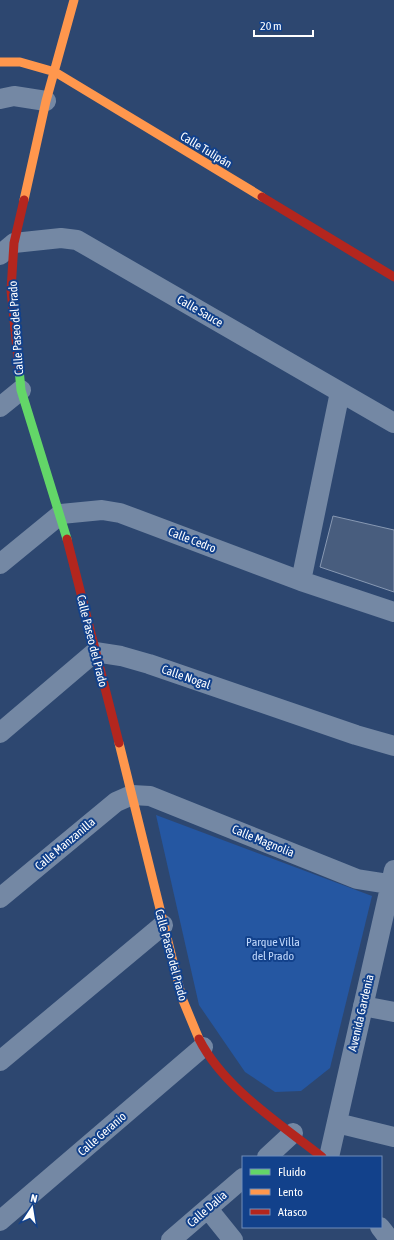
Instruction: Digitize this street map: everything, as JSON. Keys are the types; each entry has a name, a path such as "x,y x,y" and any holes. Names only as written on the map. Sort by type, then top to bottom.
{"street":[{"name":"Calle Paseo del Prado","path":"74,0 7,249 21,390 60,514 132,794 163,925 182,998 192,1026 203,1047 238,1090 321,1156"},
{"name":"Calle Tulipán","path":"0,62 20,62 55,72 394,277"},
{"path":"0,99 14,96 46,101"},
{"name":"Calle Sauce","path":"7,249 61,238 77,240 394,423"},
{"path":"0,407 21,390"},
{"path":"301,581 340,392"},
{"name":"Calle Cedro","path":"60,514 102,510 120,513 301,581 394,612"},
{"path":"0,564 60,514"},
{"path":"0,733 95,652"},
{"name":"Calle Nogal","path":"95,652 121,656 149,664 356,735 394,746"},
{"name":"Calle Magnolia","path":"132,794 150,796 358,879 393,880"},
{"name":"Calle Manzanilla","path":"0,898 116,802 132,794"},
{"name":"Avenida Gardenia","path":"329,1156 393,880"},
{"path":"0,1061 163,925"},
{"path":"363,1006 394,1012"},
{"name":"Calle Geranio","path":"0,1220 203,1047"},
{"path":"337,1123 394,1137"},
{"path":"268,1156 293,1133"},
{"name":"Calle Dalia","path":"171,1240 242,1179"},
{"path":"208,1209 233,1240"},
{"path":"381,1228 390,1240"}],"green space":[{"name":"Parque Villa del Prado","path":"156,815 372,896 330,1068 301,1091 275,1092 245,1072 199,1005"}],"building":[{"path":"333,516 394,530 394,592 320,567"}],"traffic: fast":[{"path":"19,369 21,390 67,539"}],"traffic: slow":[{"path":"24,200 46,101 74,0"},
{"path":"0,62 20,62 55,72 262,197"},
{"path":"119,743 182,998 199,1039"}],"traffic: jam":[{"path":"262,197 394,277"},
{"path":"19,369 11,290 14,243 24,200"},
{"path":"67,539 119,743"},
{"path":"199,1039 210,1057 238,1089 271,1118 321,1156"}]}
